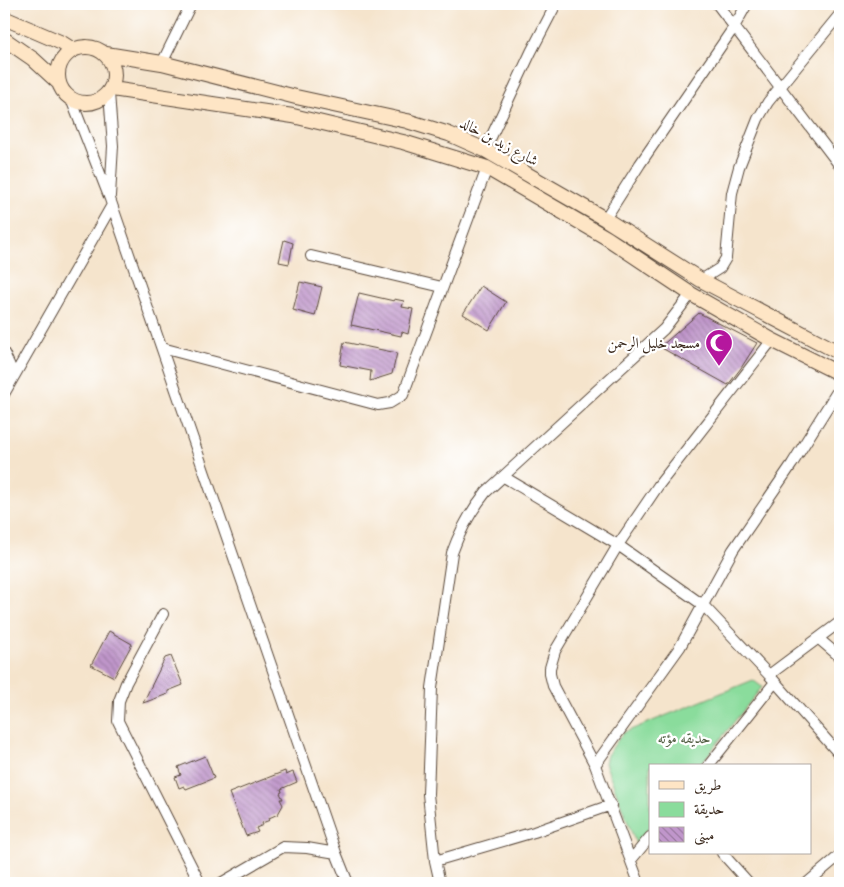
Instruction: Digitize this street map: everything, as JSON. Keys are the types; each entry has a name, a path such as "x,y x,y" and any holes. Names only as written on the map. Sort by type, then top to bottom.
{"main road":[{"path":"4,18 74,50"},
{"path":"4,39 33,59 59,83"},
{"path":"88,47 98,49 106,54 115,71 115,77 110,91 104,98 91,103 77,102 61,89 58,70 68,53 88,47"},
{"name":"شارع زيد بن خالد","path":"106,54 162,64 296,97 407,121 449,134 485,150 605,219 701,280 840,353"},
{"name":"شارع زيد بن خالد","path":"110,91 293,116 403,142 487,168 607,238 691,294 772,340 840,374"}],"street":[{"path":"162,64 191,4"},
{"path":"485,150 556,4"},
{"path":"717,4 840,166"},
{"path":"605,219 640,164 734,27 747,4"},
{"path":"701,280 720,268 726,258 730,206 735,180 758,119 768,102 840,14"},
{"path":"4,394 111,202 113,146 110,91"},
{"path":"71,99 111,202 348,883"},
{"path":"162,348 378,405 390,402 403,395 487,168"},
{"path":"311,256 442,287"},
{"path":"440,883 435,861 428,794 432,688 452,553 460,531 473,508 486,492 664,329 691,294"},
{"path":"639,883 595,764 553,686 550,668 564,635 618,545 658,486 772,340"},
{"path":"4,353 14,375"},
{"path":"595,764 680,647 732,550 792,464 840,387"},
{"path":"504,477 618,545 703,605 772,678 840,755"},
{"path":"163,614 126,683 119,701 118,721 200,883"},
{"path":"709,764 772,678 840,622"},
{"path":"819,639 840,656"},
{"path":"435,861 534,832 610,805"},
{"path":"631,860 649,837"},
{"path":"220,883 283,847 307,848 336,853"},
{"path":"723,854 749,883"},
{"path":"807,883 840,855"}],"green space":[{"name":"حديقه مؤته","path":"753,680 762,687 701,764 649,764 649,827 636,844 605,763 607,755 623,733"}],"building":[{"path":"284,240 293,243 289,264 279,262"},
{"path":"300,282 322,287 315,316 293,310"},
{"path":"481,286 506,302 489,330 463,314"},
{"path":"359,293 394,301 394,299 404,301 402,307 413,309 408,334 402,332 401,336 351,325"},
{"name":"مسجد خليل الرحمن","path":"699,313 757,343 728,385 660,347"},
{"path":"344,342 397,353 392,374 370,381 371,371 340,365"},
{"path":"109,631 132,644 114,677 91,665"},
{"path":"171,656 183,685 168,691 168,694 143,703 165,658"},
{"path":"205,756 214,778 186,789 184,786 179,788 175,777 181,775 178,767"},
{"path":"285,771 286,775 293,772 297,782 281,789 282,792 280,793 283,799 280,799 283,805 278,814 256,828 258,832 246,836 229,793"}],"place":[{"name":"مسجد خليل الرحمن","path":"719,367"}]}
